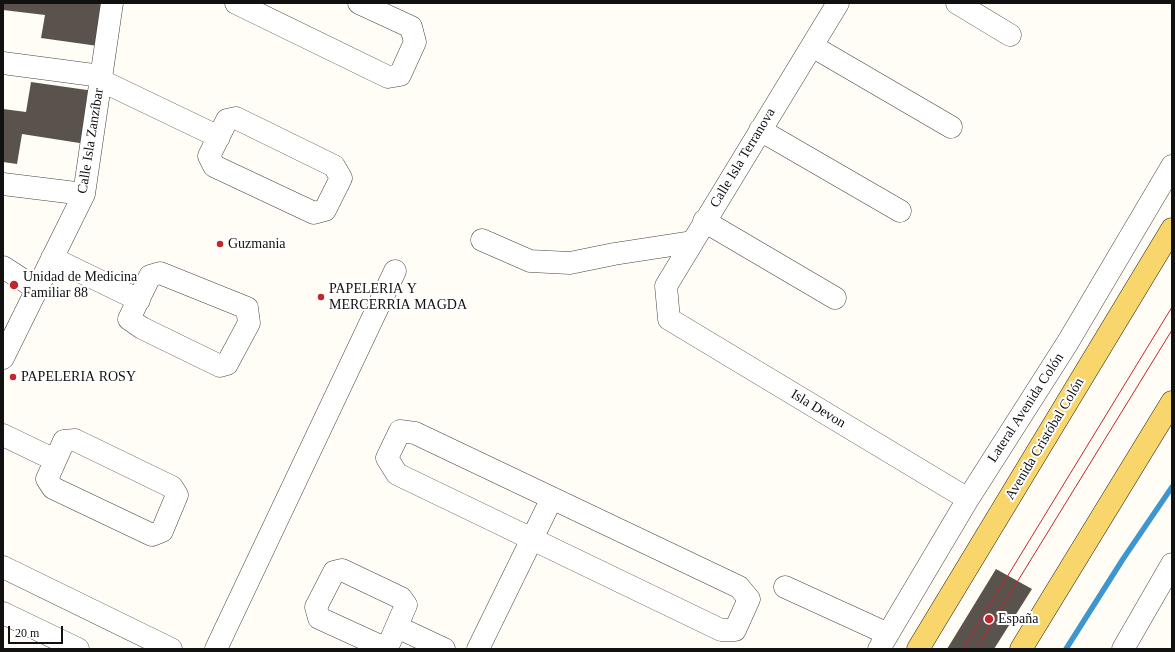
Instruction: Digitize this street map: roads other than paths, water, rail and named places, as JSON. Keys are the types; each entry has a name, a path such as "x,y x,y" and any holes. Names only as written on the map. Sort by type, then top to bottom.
{"main road":[{"name":"Avenida Cristóbal Colón","path":"918,649 1172,229"},
{"path":"1021,649 1172,402"}],"street":[{"name":"Calle Isla Zanzíbar","path":"3,358 84,194 112,3"},
{"path":"236,3 388,77 400,76 415,42 411,27 359,3"},
{"name":"Calle Isla Terranova","path":"669,319 666,286 704,221 838,3"},
{"path":"957,3 1010,34"},
{"path":"812,46 951,127"},
{"path":"3,63 101,78 219,137"},
{"path":"236,118 334,166 341,178 325,210 314,213 214,166 209,156 219,137 227,120 236,118"},
{"path":"760,130 900,211"},
{"name":"Lateral Avenida Colón","path":"884,641 968,499 1068,342 1172,166"},
{"path":"3,184 84,194"},
{"path":"704,221 835,298"},
{"path":"482,240 530,262 570,263 692,242"},
{"path":"52,258 139,300"},
{"path":"3,267 37,289"},
{"path":"216,649 395,271"},
{"path":"160,273 247,308 249,323 227,364 220,366 142,328 129,320 139,300 150,276 160,273"},
{"name":"Isla Devon","path":"669,319 968,499"},
{"path":"400,431 415,433 552,498 739,587 749,599 735,630 721,630 397,474 387,458 400,431"},
{"path":"3,435 55,460"},
{"path":"75,440 172,487 177,496 162,531 152,535 53,488 47,479 55,460 64,441 75,440"},
{"path":"478,649 552,498"},
{"path":"1123,649 1172,564"},
{"path":"3,567 171,649"},
{"path":"785,587 884,641"},
{"path":"3,613 78,649"},
{"path":"397,626 444,649"}],"waterway":[{"path":"1066,649 1123,559 1172,487"}],"tram line":[{"path":"963,649 1172,307"},
{"path":"976,649 1172,330"}],"place":[{"name":"Guzmania","path":"220,244"},
{"name":"Unidad de Medicina Familiar 88","path":"14,285"},
{"name":"PAPELERIA Y MERCERRIA MAGDA","path":"321,297"},
{"name":"PAPELERIA ROSY","path":"13,377"},
{"name":"España","path":"989,619"}]}
